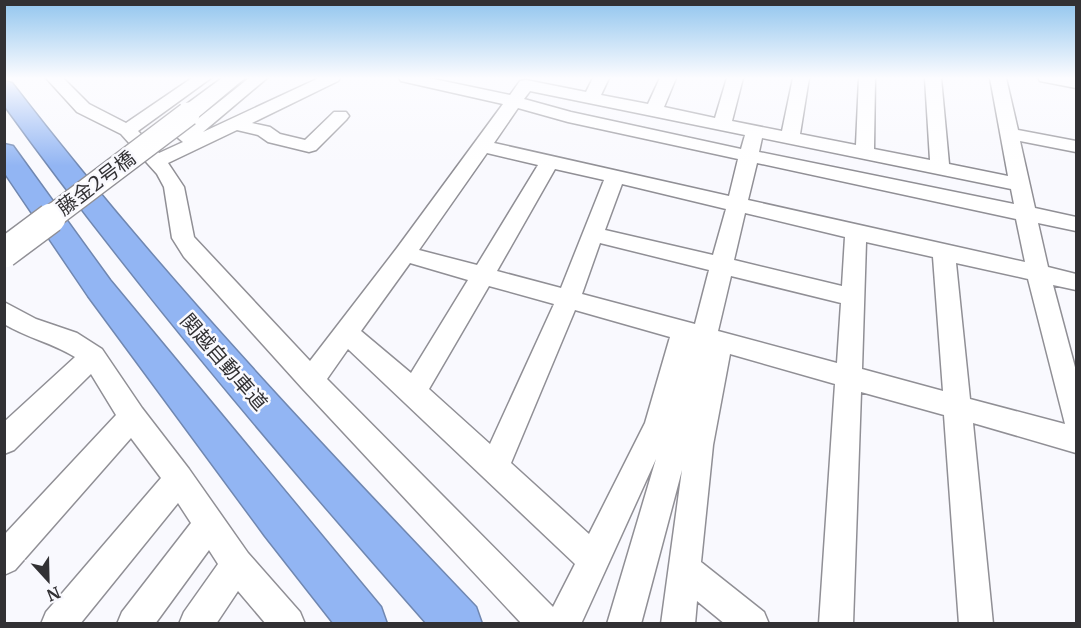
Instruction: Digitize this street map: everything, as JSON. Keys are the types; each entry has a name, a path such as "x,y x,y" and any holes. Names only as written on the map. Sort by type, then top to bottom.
{"highway":[{"name":"関越自動車道","path":"19,107 142,267 329,483 459,624"},
{"path":"4,152 114,307 280,521 364,624"}],"street":[{"path":"82,107 127,130 157,161 174,187 183,238 192,250 311,380 546,624"},
{"path":"127,130 160,107"},
{"name":"藤金2号橋","path":"4,253 197,107"},
{"path":"157,161 223,107"},
{"path":"157,161 270,107"},
{"path":"311,380 405,254 509,107"},
{"path":"553,107 568,117 1077,224"},
{"path":"640,107 1018,184"},
{"path":"722,124 727,107"},
{"path":"790,138 796,107"},
{"path":"865,153 866,107"},
{"path":"935,107 940,168"},
{"path":"1004,107 1038,273 1077,419"},
{"path":"235,124 264,130 273,138 309,146 340,116"},
{"path":"624,624 722,264 755,131"},
{"path":"1009,134 1077,146"},
{"path":"481,146 1077,282"},
{"path":"414,392 550,162"},
{"path":"494,468 568,300 615,176"},
{"path":"836,624 856,232"},
{"path":"593,234 852,297"},
{"path":"944,251 976,624"},
{"path":"405,254 1077,440"},
{"path":"4,311 27,326 68,340 93,356 132,417 179,479 237,564 288,624"},
{"path":"347,333 414,392 594,560"},
{"path":"563,624 658,424 702,338"},
{"path":"678,624 699,445 702,338"},
{"path":"4,441 93,356"},
{"path":"4,559 132,417"},
{"path":"58,624 179,479"},
{"path":"134,624 210,523"},
{"path":"196,624 237,564"},
{"path":"685,570 752,624"}]}
